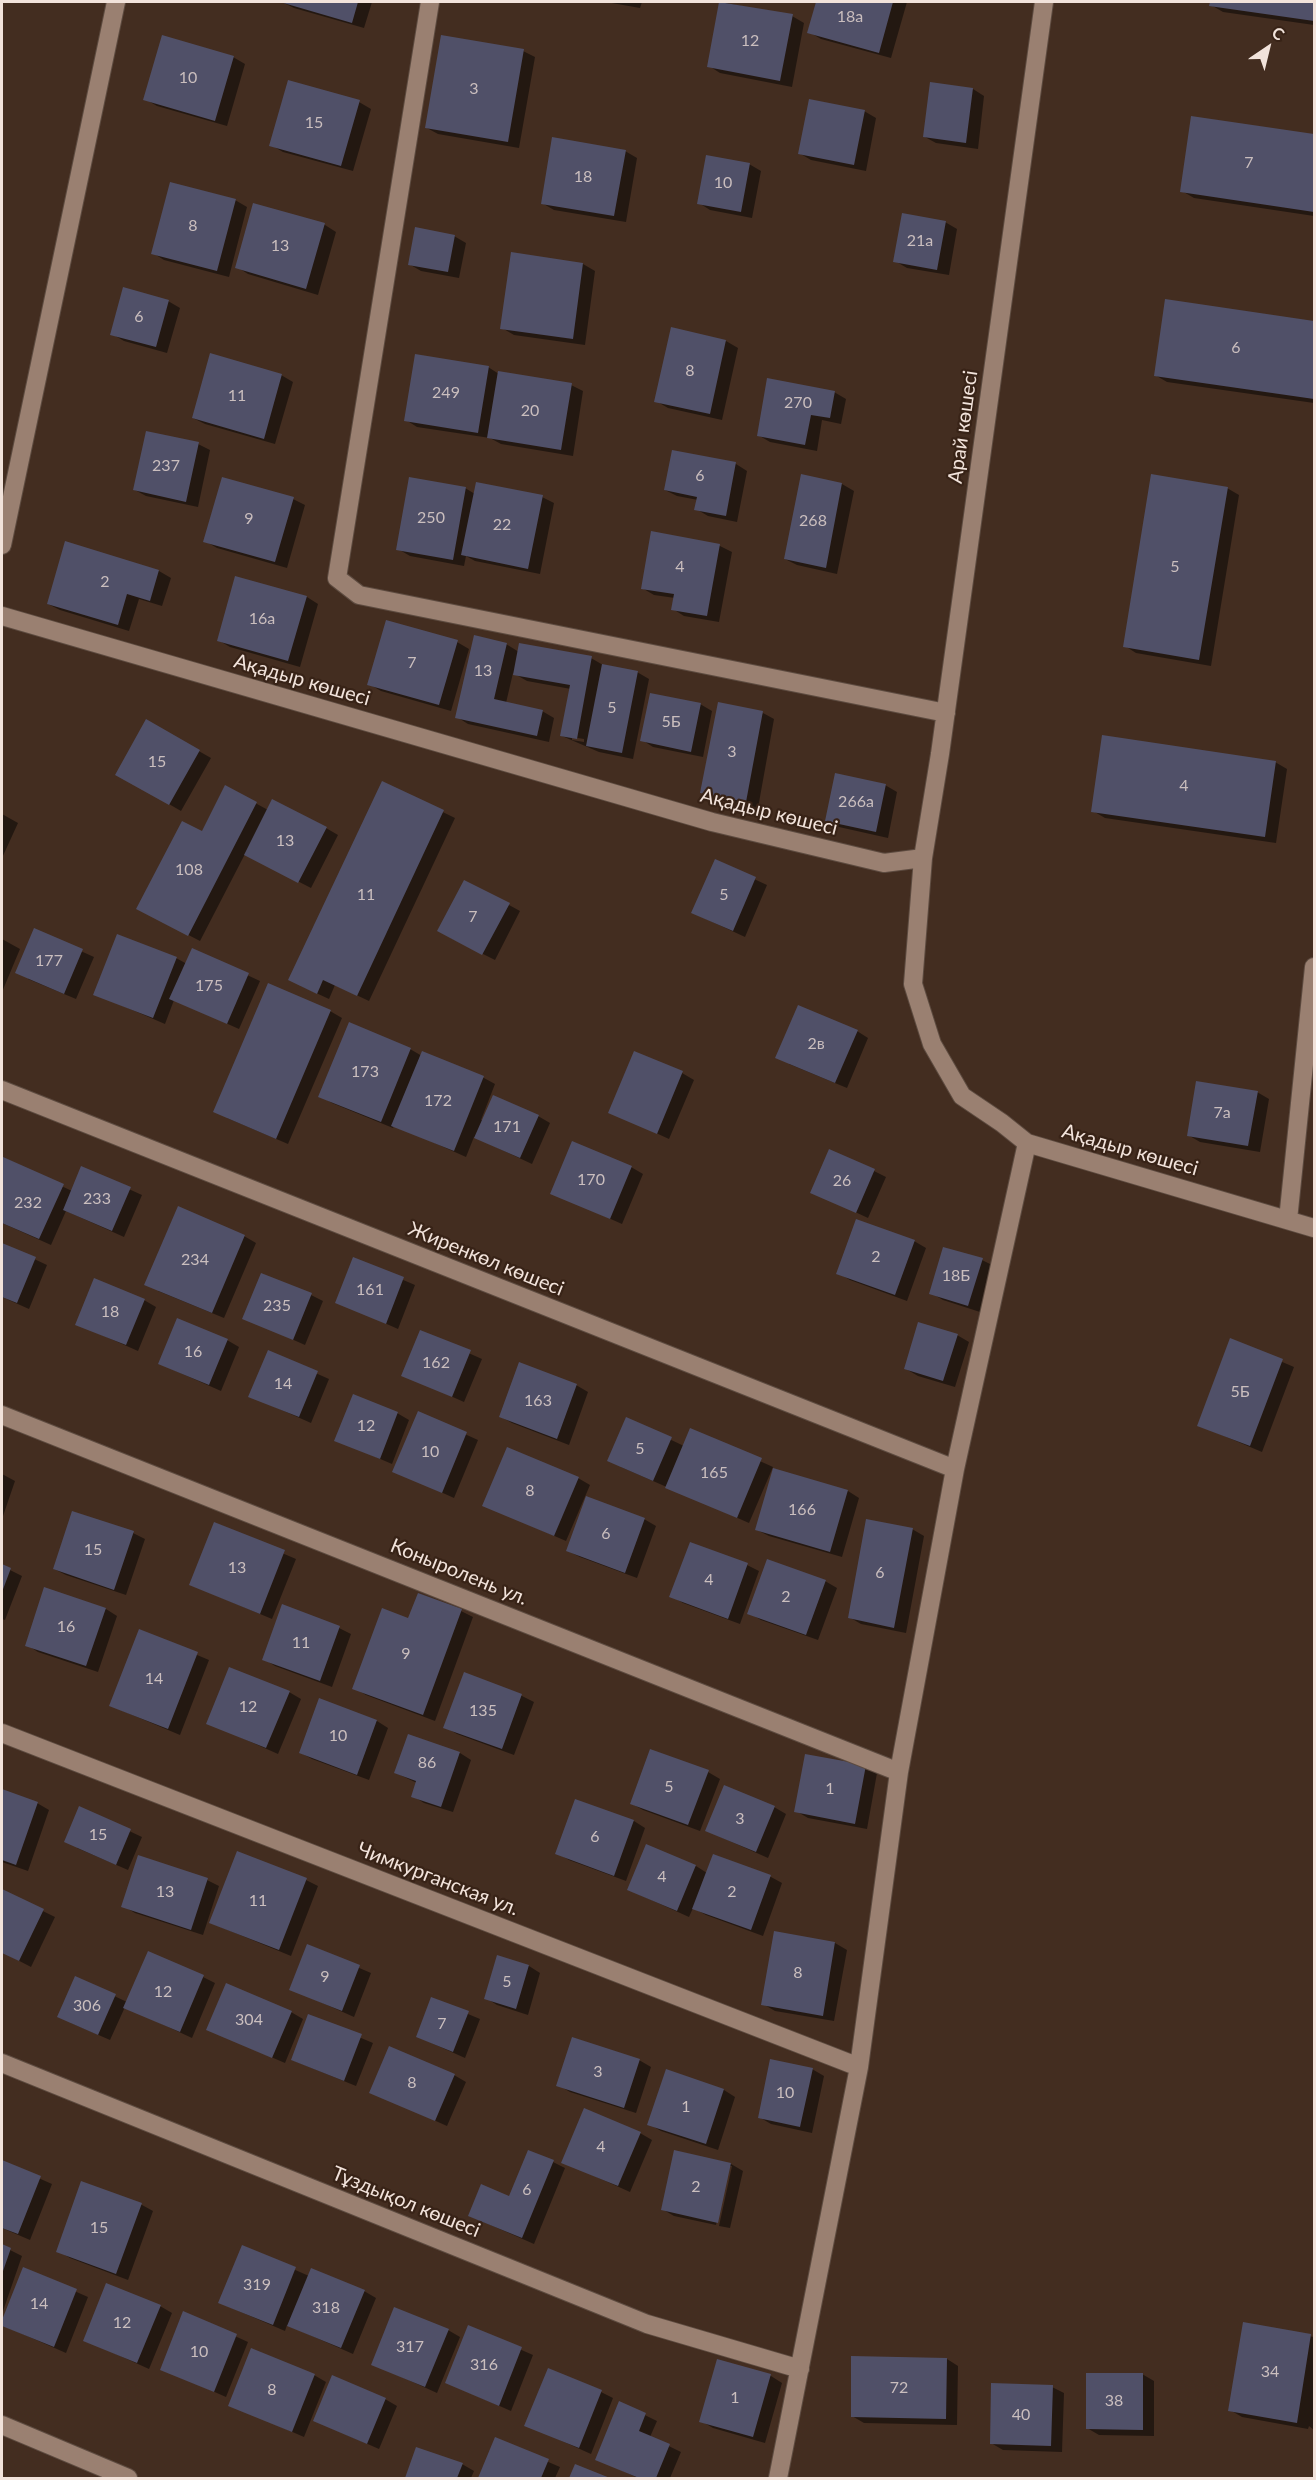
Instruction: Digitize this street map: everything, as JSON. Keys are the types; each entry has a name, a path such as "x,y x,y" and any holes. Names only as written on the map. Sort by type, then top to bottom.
{"street":[{"path":"2,545 116,2"},
{"path":"430,2 337,578 359,595 946,713"},
{"name":"Арай көшесі","path":"923,858 946,713 1044,2"},
{"name":"Ақадыр көшесі","path":"2,616 712,822 884,863 923,858 913,984 932,1044 962,1096 1027,1143 1314,1228"},
{"path":"1288,1220 1314,967"},
{"name":"Жиренкөл көшесі","path":"2,1090 955,1469"},
{"path":"778,2478 859,2067 899,1772 955,1469 1027,1143"},
{"name":"Коныролень ул.","path":"2,1415 899,1772"},
{"name":"Чимкурганская ул.","path":"2,1732 859,2067"},
{"name":"Тұздықол көшесі","path":"2,2063 648,2324 800,2368"},
{"path":"2,2425 128,2478"}],"building":[{"path":"280,2 358,2 352,23"},
{"path":"719,2 793,14 780,81 707,67"},
{"path":"816,2 893,2 879,53 807,33"},
{"path":"1210,2 1314,2 1314,21 1209,6"},
{"path":"162,35 234,56 215,121 143,100"},
{"path":"441,35 524,49 508,142 425,128"},
{"path":"288,80 360,100 341,166 269,146"},
{"path":"930,82 973,88 966,143 923,137"},
{"path":"809,99 865,110 854,165 798,154"},
{"path":"1191,116 1314,134 1314,212 1180,192"},
{"path":"552,137 626,150 614,216 541,204"},
{"path":"706,155 750,163 741,212 697,204"},
{"path":"170,182 236,199 217,271 151,254"},
{"path":"253,203 325,223 306,289 235,268"},
{"path":"902,213 946,221 937,270 893,262"},
{"path":"415,227 455,235 448,272 408,265"},
{"path":"511,252 583,263 573,339 500,329"},
{"path":"123,287 169,300 156,347 110,335"},
{"path":"1165,299 1314,321 1314,399 1154,376"},
{"path":"671,327 726,340 710,414 654,402"},
{"path":"210,353 282,374 264,439 192,418"},
{"path":"415,354 489,366 478,433 404,421"},
{"path":"498,371 572,383 561,450 487,438"},
{"path":"767,378 835,391 830,418 811,415 805,445 757,436"},
{"path":"146,431 199,442 186,502 133,490"},
{"path":"672,450 736,462 726,516 694,510 697,497 664,490"},
{"path":"801,474 842,483 826,568 784,559"},
{"path":"1151,474 1228,487 1199,660 1123,647"},
{"path":"222,477 294,497 275,562 203,542"},
{"path":"409,477 466,487 453,560 396,550"},
{"path":"476,482 543,495 528,569 461,555"},
{"path":"651,531 720,544 707,616 671,610 674,594 641,589"},
{"path":"65,541 159,570 150,601 127,594 118,625 47,604"},
{"path":"235,576 307,596 288,661 217,641"},
{"path":"386,620 458,640 439,705 367,685"},
{"path":"474,635 507,643 494,699 543,710 537,736 455,718"},
{"path":"519,643 592,656 577,739 560,736 570,685 513,675"},
{"path":"602,664 638,671 622,753 586,746"},
{"path":"650,693 701,703 691,752 640,741"},
{"path":"718,702 763,711 746,802 700,793"},
{"path":"146,719 200,750 169,805 115,775"},
{"path":"1102,735 1276,761 1265,837 1091,812"},
{"path":"835,773 886,784 876,832 825,821"},
{"path":"382,781 444,810 357,996 323,980 317,994 288,980"},
{"path":"225,785 257,802 188,936 136,909 182,821 202,831"},
{"path":"272,799 327,827 298,883 244,855"},
{"path":"715,859 756,877 733,931 691,913"},
{"path":"464,880 510,903 482,955 437,931"},
{"path":"34,928 83,949 64,994 15,973"},
{"path":"117,934 177,957 153,1018 93,995"},
{"path":"192,948 249,973 227,1024 169,999"},
{"path":"268,983 331,1010 276,1139 213,1112"},
{"path":"798,1005 858,1030 835,1083 775,1058"},
{"path":"349,1022 411,1048 381,1122 318,1097"},
{"path":"422,1051 484,1076 454,1151 391,1126"},
{"path":"634,1051 683,1071 657,1134 608,1113"},
{"path":"1196,1081 1258,1091 1248,1146 1187,1136"},
{"path":"493,1095 539,1115 520,1158 474,1138"},
{"path":"572,1141 632,1166 610,1219 550,1194"},
{"path":"829,1149 875,1169 856,1213 810,1193"},
{"path":"3,1157 64,1184 39,1239 2,1223"},
{"path":"81,1166 131,1187 112,1231 63,1210"},
{"path":"178,1206 245,1235 212,1313 144,1285"},
{"path":"856,1219 915,1240 895,1295 836,1274"},
{"path":"2,1243 36,1257 17,1303 2,1297"},
{"path":"943,1247 983,1258 968,1306 929,1294"},
{"path":"353,1257 404,1277 386,1324 335,1303"},
{"path":"261,1273 312,1293 293,1340 242,1319"},
{"path":"94,1278 145,1299 126,1345 75,1325"},
{"path":"177,1318 228,1339 209,1385 158,1364"},
{"path":"918,1322 958,1334 943,1381 904,1369"},
{"path":"420,1330 471,1350 452,1397 401,1376"},
{"path":"1230,1338 1283,1359 1250,1446 1197,1426"},
{"path":"268,1350 318,1371 299,1417 248,1397"},
{"path":"519,1362 577,1384 557,1439 499,1417"},
{"path":"353,1394 398,1412 380,1459 334,1441"},
{"path":"418,1411 467,1432 442,1493 392,1472"},
{"path":"626,1417 672,1437 653,1481 607,1461"},
{"path":"690,1428 762,1458 737,1518 665,1488"},
{"path":"507,1447 579,1477 554,1536 482,1506"},
{"path":"773,1468 848,1490 830,1552 755,1530"},
{"path":"586,1496 645,1518 625,1573 566,1551"},
{"path":"72,1511 134,1531 114,1590 53,1569"},
{"path":"866,1519 913,1528 894,1628 848,1618"},
{"path":"214,1522 285,1550 260,1614 189,1585"},
{"path":"690,1542 748,1563 728,1619 669,1597"},
{"path":"767,1559 826,1580 806,1635 747,1614"},
{"path":"2,1564 11,1568 2,1592"},
{"path":"44,1587 106,1608 86,1666 25,1646"},
{"path":"418,1593 462,1609 423,1715 352,1689 382,1608 408,1618"},
{"path":"282,1604 340,1626 320,1681 262,1660"},
{"path":"139,1629 198,1652 168,1729 109,1706"},
{"path":"229,1667 290,1691 266,1748 206,1724"},
{"path":"464,1672 522,1694 502,1749 443,1728"},
{"path":"319,1698 377,1720 357,1775 299,1753"},
{"path":"408,1734 460,1752 441,1807 411,1797 416,1781 394,1773"},
{"path":"650,1749 709,1770 688,1825 630,1804"},
{"path":"805,1754 866,1765 855,1824 794,1812"},
{"path":"724,1785 775,1806 756,1852 705,1831"},
{"path":"2,1789 38,1802 16,1865 2,1860"},
{"path":"575,1799 634,1820 614,1876 555,1854"},
{"path":"79,1806 131,1829 116,1865 64,1842"},
{"path":"646,1844 696,1865 677,1911 627,1890"},
{"path":"237,1851 307,1878 279,1950 209,1923"},
{"path":"713,1854 771,1875 751,1930 692,1909"},
{"path":"138,1855 208,1878 191,1930 121,1907"},
{"path":"2,1889 44,1909 19,1961 2,1953"},
{"path":"774,1931 835,1942 823,2016 761,2005"},
{"path":"307,1944 360,1965 342,2011 289,1990"},
{"path":"148,1951 204,1975 180,2032 123,2008"},
{"path":"497,1955 529,1965 516,2009 484,1999"},
{"path":"75,1976 116,1994 98,2035 57,2017"},
{"path":"226,1983 292,2011 272,2058 206,2030"},
{"path":"431,1997 469,2011 453,2052 416,2037"},
{"path":"308,2014 362,2034 344,2081 291,2060"},
{"path":"572,2037 640,2059 624,2108 556,2086"},
{"path":"389,2046 455,2074 435,2121 369,2093"},
{"path":"770,2059 813,2068 800,2127 758,2118"},
{"path":"666,2069 724,2089 706,2144 647,2125"},
{"path":"584,2108 641,2132 618,2186 561,2163"},
{"path":"528,2150 554,2160 522,2238 468,2216 481,2184 509,2196"},
{"path":"674,2150 731,2163 718,2223 661,2210"},
{"path":"2,2160 41,2176 18,2234 2,2228"},
{"path":"81,2181 142,2203 116,2274 56,2252"},
{"path":"2,2244 11,2248 2,2274"},
{"path":"242,2245 296,2267 273,2325 218,2303"},
{"path":"23,2267 77,2289 54,2347 2,2326 2,2320"},
{"path":"311,2268 365,2290 341,2348 287,2326"},
{"path":"106,2283 161,2305 137,2363 83,2341"},
{"path":"394,2307 449,2329 425,2387 371,2365"},
{"path":"183,2311 237,2334 214,2392 160,2370"},
{"path":"1243,2322 1311,2334 1297,2423 1228,2411"},
{"path":"468,2325 522,2347 499,2406 445,2383"},
{"path":"251,2348 315,2374 292,2432 228,2406"},
{"path":"851,2356 947,2358 946,2419 851,2417"},
{"path":"717,2359 771,2374 753,2437 699,2422"},
{"path":"548,2368 602,2390 579,2448 524,2426"},
{"path":"1086,2373 1143,2373 1143,2430 1086,2429"},
{"path":"332,2375 386,2398 367,2444 313,2421"},
{"path":"991,2383 1053,2385 1051,2446 990,2444"},
{"path":"619,2401 646,2413 639,2431 670,2444 656,2478 639,2478 595,2460"},
{"path":"495,2437 549,2459 541,2478 478,2478"},
{"path":"416,2447 463,2463 457,2478 405,2478"},
{"path":"575,2464 610,2478 569,2478"}]}
